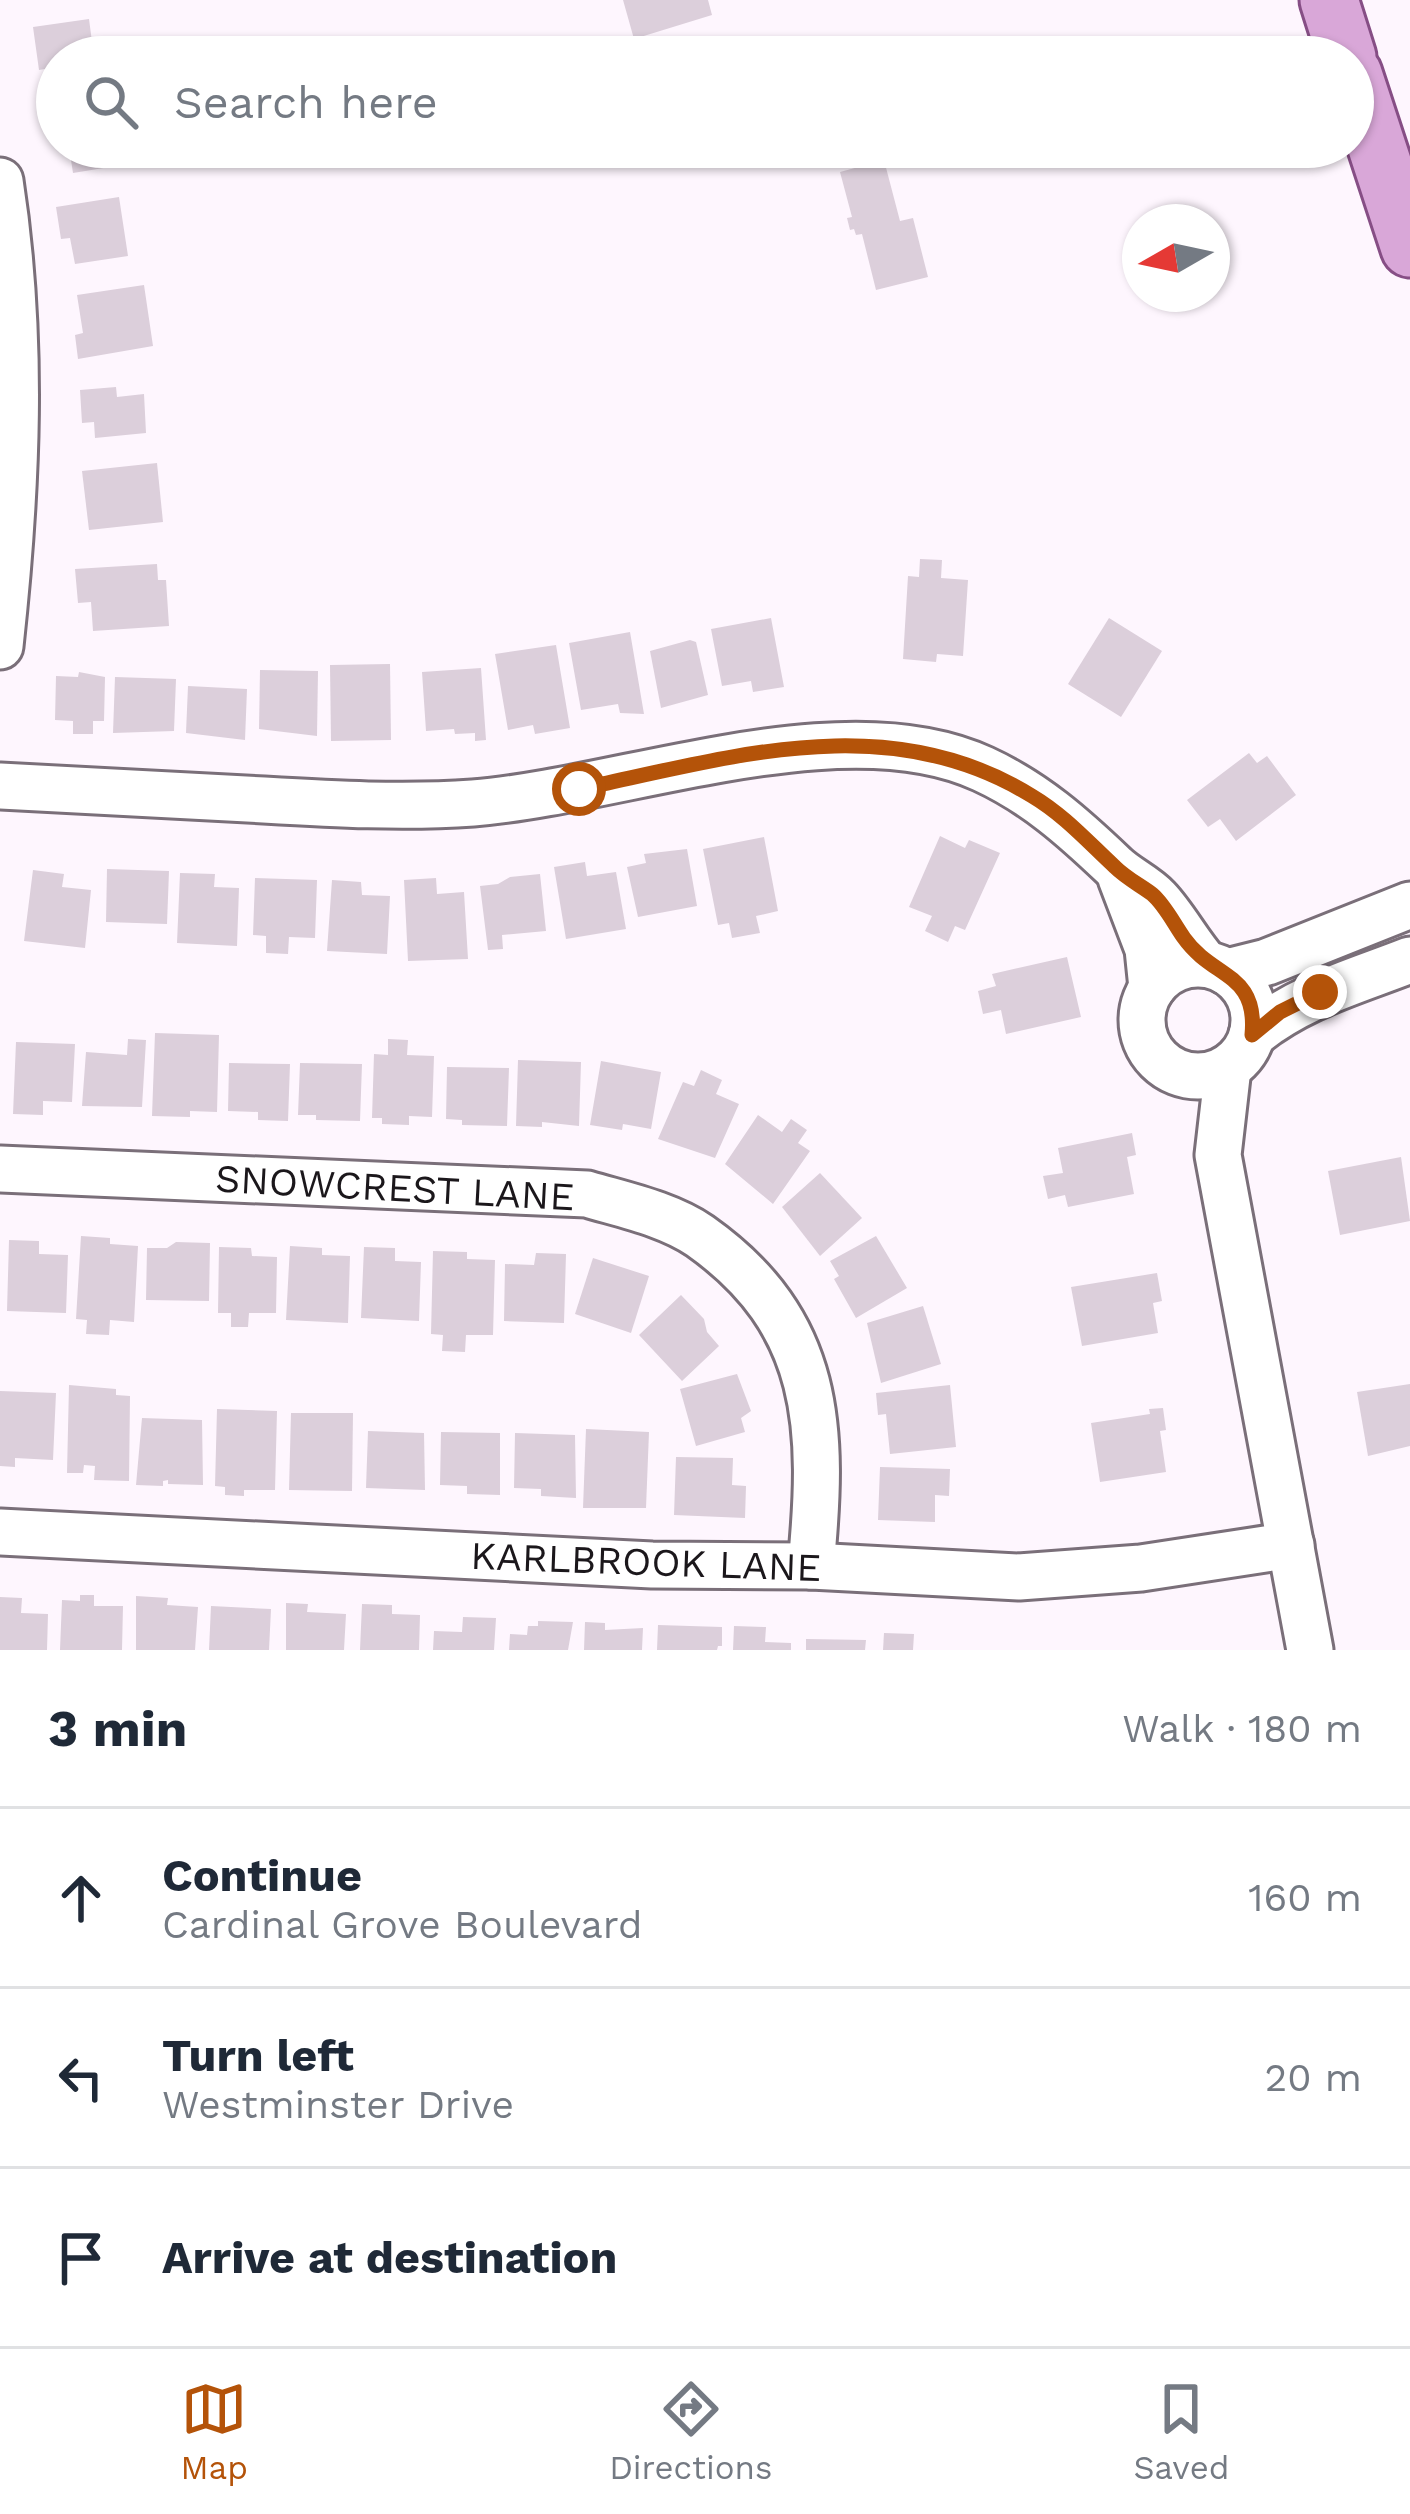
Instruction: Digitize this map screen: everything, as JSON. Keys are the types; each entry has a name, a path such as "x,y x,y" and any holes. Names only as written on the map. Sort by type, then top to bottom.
{"main road":[{"path":"1329,0 1341,36"},
{"path":"1374,138 1410,248"}],"street":[{"path":"0,181 13,264 18,381 12,532 0,646"},
{"path":"0,787 365,805 472,803 579,789 726,758 843,743 905,747 979,767 1033,796 1075,826 1118,870 1156,898 1216,968 1241,984 1250,999 1218,1155 1310,1650"},
{"path":"1118,870 1148,949 1152,988"},
{"path":"1175,1072 1210,1075 1280,1012 1320,992 1407,962 1397,910 1268,962 1175,969 1152,988 1144,1003 1144,1035 1161,1063 1189,1091 1200,1132 1218,1155"},
{"name":"SNOWCREST LANE","path":"0,1169 587,1194 645,1211 698,1234 778,1314 804,1368 819,1448 811,1566"},
{"name":"KARLBROOK LANE","path":"0,1532 652,1565 811,1566 1019,1577 1141,1568 1291,1545"}],"building":[{"path":"623,0 708,0 712,15 633,36"},
{"path":"89,19 91,36 36,36 36,48 33,27"},
{"path":"886,168 900,221 913,218 928,277 876,290 862,234 850,230 847,218 852,217 840,172"},
{"path":"119,197 128,256 75,264 70,238 61,239 56,207"},
{"path":"144,285 153,346 78,359 75,335 83,333 77,295"},
{"path":"116,387 117,397 144,394 146,433 95,438 94,422 82,423 80,390"},
{"path":"157,463 163,522 89,530 82,471"},
{"path":"920,559 942,560 941,578 968,580 963,656 937,654 936,662 903,659 908,576 919,577"},
{"path":"157,564 158,580 166,580 169,626 93,631 91,602 78,603 75,569"},
{"path":"771,618 784,687 753,692 751,681 722,686 711,629"},
{"path":"1109,618 1162,651 1121,717 1068,684"},
{"path":"630,632 644,714 620,713 618,704 581,710 569,643"},
{"path":"696,642 708,695 661,708 650,651"},
{"path":"556,645 570,728 535,734 533,725 508,730 495,654"},
{"path":"390,664 391,740 331,741 330,665"},
{"path":"481,668 486,740 475,741 475,733 455,734 454,729 426,731 422,672"},
{"path":"260,670 318,671 317,736 259,729"},
{"path":"79,672 105,677 104,721 93,721 93,734 73,734 73,721 55,720 56,676 78,677"},
{"path":"115,677 176,679 174,731 113,733"},
{"path":"188,686 247,689 245,740 186,733"},
{"path":"1249,753 1257,763 1267,756 1296,795 1236,841 1220,819 1208,827 1187,800"},
{"path":"940,836 965,848 969,840 1000,853 965,930 955,926 948,942 925,931 932,916 909,907"},
{"path":"764,837 778,911 756,916 760,933 732,938 729,923 718,925 703,849"},
{"path":"687,849 697,906 638,917 627,867 646,863 644,854"},
{"path":"585,862 587,876 616,872 626,929 566,939 554,867"},
{"path":"107,869 169,871 167,924 106,922"},
{"path":"33,870 64,874 62,887 91,890 85,948 24,941"},
{"path":"180,873 215,874 214,887 239,888 237,946 177,943"},
{"path":"540,874 546,931 502,935 503,949 488,950 480,886"},
{"path":"255,878 317,880 315,938 289,937 288,954 266,953 266,936 253,935"},
{"path":"436,878 437,894 464,892 468,959 408,961 404,880"},
{"path":"332,880 361,882 362,895 390,896 387,954 327,951"},
{"path":"1067,957 1081,1017 1006,1034 1001,1010 983,1014 978,991 996,986 992,974"},
{"path":"155,1033 219,1035 217,1112 152,1116"},
{"path":"128,1039 146,1040 142,1107 82,1106 86,1052 127,1055"},
{"path":"388,1039 408,1040 407,1055 434,1056 432,1117 409,1116 409,1125 382,1124 382,1118 372,1118 374,1054 388,1055"},
{"path":"16,1042 75,1044 72,1102 43,1101 43,1115 13,1114"},
{"path":"518,1060 581,1062 579,1126 542,1122 542,1127 516,1126"},
{"path":"601,1061 661,1072 651,1129 590,1125"},
{"path":"229,1063 290,1064 288,1121 258,1120 258,1112 228,1111"},
{"path":"300,1063 362,1064 360,1121 298,1115"},
{"path":"447,1067 509,1068 507,1126 462,1125 462,1120 446,1119"},
{"path":"701,1070 722,1080 716,1094 739,1104 715,1158 658,1139 683,1082 694,1086"},
{"path":"758,1115 782,1132 791,1119 807,1130 798,1143 810,1151 773,1204 725,1164"},
{"path":"1132,1133 1136,1155 1127,1157 1134,1194 1068,1207 1065,1195 1048,1199 1043,1176 1063,1173 1058,1148"},
{"path":"1401,1157 1410,1221 1340,1235 1328,1171"},
{"path":"820,1173 862,1218 820,1256 782,1207"},
{"path":"81,1236 138,1246 134,1322 110,1320 109,1335 86,1334 87,1320 76,1319"},
{"path":"876,1236 907,1288 856,1318 834,1279 839,1276 830,1261"},
{"path":"9,1240 39,1241 39,1254 68,1255 66,1313 7,1311"},
{"path":"176,1242 210,1243 209,1301 146,1300 147,1248 167,1248"},
{"path":"290,1246 322,1248 322,1255 350,1256 348,1323 286,1320"},
{"path":"219,1247 251,1248 252,1256 277,1257 276,1313 249,1313 248,1327 231,1327 231,1313 218,1313"},
{"path":"364,1247 395,1248 395,1261 421,1262 419,1321 361,1318"},
{"path":"433,1251 467,1252 467,1259 495,1260 493,1335 466,1335 465,1352 442,1351 443,1335 431,1334"},
{"path":"536,1253 566,1254 564,1323 504,1321 505,1264 534,1265"},
{"path":"593,1258 649,1276 631,1333 575,1314"},
{"path":"1157,1273 1162,1301 1153,1303 1158,1333 1082,1346 1071,1287"},
{"path":"681,1295 704,1319 707,1332 719,1346 682,1381 639,1335"},
{"path":"923,1306 941,1364 881,1383 867,1323"},
{"path":"737,1374 751,1411 741,1418 745,1432 696,1446 680,1389"},
{"path":"1410,1384 1410,1446 1368,1456 1357,1392"},
{"path":"69,1385 116,1389 116,1395 130,1396 129,1481 94,1480 95,1466 84,1465 83,1473 67,1473"},
{"path":"950,1385 956,1447 890,1454 886,1414 878,1415 876,1393"},
{"path":"0,1391 56,1393 53,1460 15,1458 15,1467 0,1466"},
{"path":"1163,1408 1166,1430 1160,1431 1166,1472 1100,1482 1091,1423"},
{"path":"217,1409 277,1411 275,1490 225,1495 225,1487 215,1486"},
{"path":"291,1413 353,1413 352,1491 289,1490"},
{"path":"142,1418 202,1420 203,1485 168,1484 168,1480 163,1486 136,1485"},
{"path":"586,1429 649,1432 646,1508 583,1508"},
{"path":"368,1431 424,1433 425,1490 366,1488"},
{"path":"441,1432 500,1433 500,1495 467,1494 467,1486 440,1485"},
{"path":"515,1433 575,1435 576,1498 514,1488"},
{"path":"676,1457 733,1458 732,1485 746,1486 745,1518 674,1515"},
{"path":"880,1467 950,1469 949,1496 935,1495 935,1522 878,1520"},
{"path":"80,1595 94,1595 94,1606 123,1606 122,1650 60,1650 62,1600 80,1601"},
{"path":"136,1596 168,1598 167,1605 198,1607 195,1650 136,1650"},
{"path":"0,1597 22,1598 21,1613 48,1614 47,1650 0,1650"},
{"path":"286,1603 308,1604 307,1612 346,1614 344,1650 286,1650"},
{"path":"362,1604 392,1605 392,1614 420,1615 419,1650 360,1650"},
{"path":"211,1606 271,1609 269,1650 209,1650"},
{"path":"463,1617 496,1618 494,1650 433,1650 434,1631 462,1632"},
{"path":"538,1621 573,1622 568,1650 509,1650 510,1634 527,1635 528,1626 538,1626"},
{"path":"585,1622 605,1623 605,1630 643,1628 642,1650 584,1650"},
{"path":"658,1625 722,1627 722,1646 717,1650 657,1650"},
{"path":"734,1626 766,1627 765,1642 791,1643 791,1650 733,1650"},
{"path":"884,1633 914,1634 913,1650 883,1650"},
{"path":"806,1639 866,1640 865,1650 806,1650"}],"route":[{"path":"579,789 726,758 843,743 905,747 979,767 1075,826 1118,870 1156,898 1206,964 1241,984 1254,1017 1252,1035 1280,1012 1320,992"}]}
